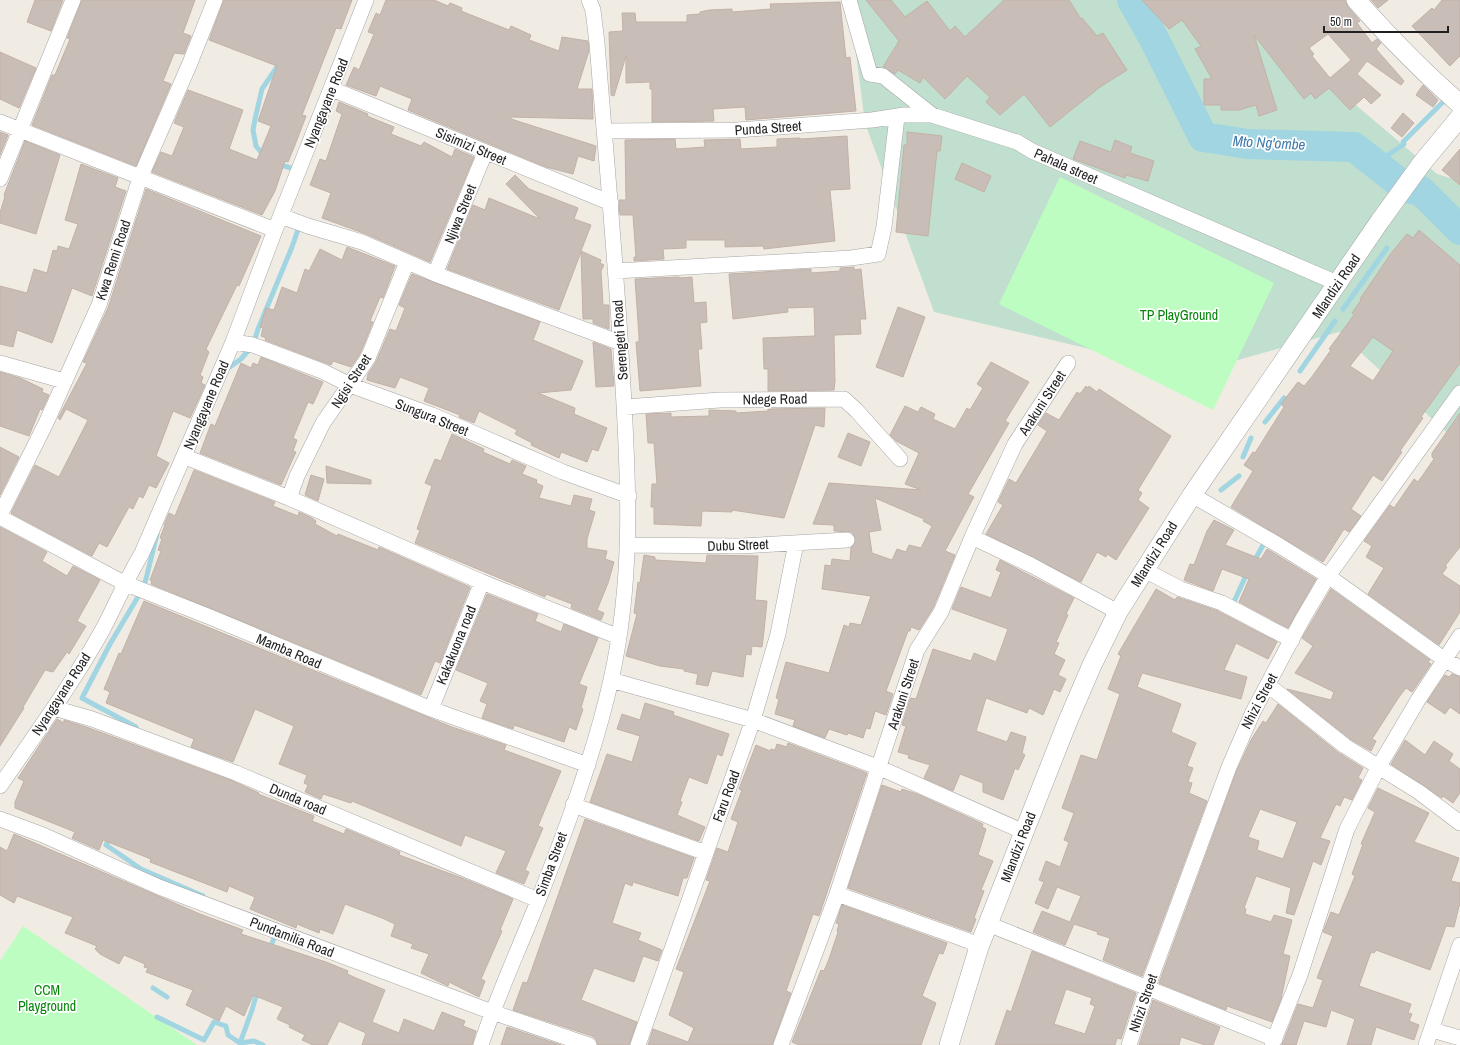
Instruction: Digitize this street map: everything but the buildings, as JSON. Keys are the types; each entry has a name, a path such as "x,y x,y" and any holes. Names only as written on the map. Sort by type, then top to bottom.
{"street":[{"path":"0,179 73,0"},
{"name":"Kwa Remi Road","path":"0,516 31,454 99,305 140,178 190,63 215,0"},
{"name":"Nyangayane Road","path":"0,786 54,708 103,628 124,583 142,553 234,342 275,230 366,0"},
{"name":"Serengeti Road","path":"589,0 593,10 597,42 610,203 621,343 629,496 628,545 619,636 611,680"},
{"name":"Pahala street","path":"849,0 870,74 882,76 932,115 1017,142 1032,151 1337,284"},
{"path":"1356,0 1402,50 1443,90 1460,104"},
{"name":"Sisimizi Street","path":"332,89 455,138 485,153 610,203"},
{"name":"Punda Street","path":"604,131 736,130 872,120 897,116 932,115"},
{"path":"615,271 851,258 878,254 884,227 897,116"},
{"name":"Mlandizi Road","path":"948,1045 979,947 1024,832 1070,716 1092,665 1118,612 1192,495 1380,221 1422,163 1460,117"},
{"path":"0,122 275,230"},
{"name":"Njiwa Street","path":"435,274 485,153"},
{"path":"281,216 308,226 362,242 435,274 621,343"},
{"name":"Ngisi Street","path":"289,498 297,476 323,423 368,358 407,262"},
{"name":"Sungura Street","path":"234,342 253,345 322,371 350,385 432,415 563,472 629,496"},
{"path":"0,363 64,381"},
{"name":"Arakuni Street","path":"781,1045 837,894 880,768 917,650 941,612 972,537 1015,444 1068,363"},
{"name":"Nhizi Street","path":"1129,1045 1148,986 1238,743 1252,712 1328,576 1460,393"},
{"name":"Ndege Road","path":"624,407 720,400 844,399 856,410 900,459"},
{"path":"183,459 188,458 289,498 482,582 619,636"},
{"path":"1192,495 1280,546 1328,576 1445,660 1460,668"},
{"name":"Mamba Road","path":"0,516 124,583 431,709 588,765"},
{"path":"972,537 1031,565 1118,612"},
{"name":"Dubu Street","path":"628,545 740,546 847,540"},
{"name":"Faru Road","path":"638,1045 753,720 778,634 796,543"},
{"path":"1144,570 1181,589 1222,603 1292,640"},
{"name":"Kakakuona road","path":"431,709 482,582"},
{"path":"988,924 1148,986 1274,1042 1300,976 1347,829 1378,768 1418,700 1460,636"},
{"path":"611,680 753,720 880,768 1024,832"},
{"name":"Simba Street","path":"482,1045 492,1012 538,900 588,765 611,680"},
{"path":"1268,685 1319,727 1378,768 1419,792 1460,824"},
{"name":"Dunda road","path":"54,708 92,719 236,773 538,900"},
{"path":"573,805 706,853"},
{"name":"Pundamilia Road","path":"0,819 43,835 159,887 492,1012 588,1045"},
{"path":"837,894 969,941 979,947"},
{"path":"1426,1045 1460,945"},
{"path":"1432,1030 1460,1038"}],"green space":[{"path":"849,0 1238,0 1243,9 1437,174 1460,181 1460,445 1339,332 1191,373 934,312 865,123"},
{"name":"TP PlayGround","path":"1060,177 1274,283 1213,410 999,304"},
{"name":"CCM Playground","path":"23,926 197,1045 0,1045 0,961"}],"waterway":[{"name":"Mto Ng'ombe","path":"1132,0 1153,37 1203,137 1248,144 1354,147 1406,188 1421,191 1460,230"},
{"path":"264,156 256,146 253,130 262,89 279,64"},
{"path":"1375,164 1404,144 1403,142 1447,98"},
{"path":"278,164 297,170"},
{"path":"227,369 241,359 253,345 300,224"},
{"path":"1343,309 1387,248"},
{"path":"1300,371 1335,321"},
{"path":"1265,422 1284,398"},
{"path":"1243,457 1251,438"},
{"path":"1221,490 1239,476"},
{"path":"137,733 136,727 82,698 110,644 142,590 157,534"},
{"path":"1253,563 1266,540"},
{"path":"1232,606 1248,571"},
{"path":"110,836 106,845 141,869 203,896"},
{"path":"270,949 276,932"},
{"path":"153,988 167,997"},
{"path":"157,1017 204,1040 214,1022 226,1026 228,1035 240,1043 258,989"},
{"path":"240,1043 254,1041 263,1045"}]}
